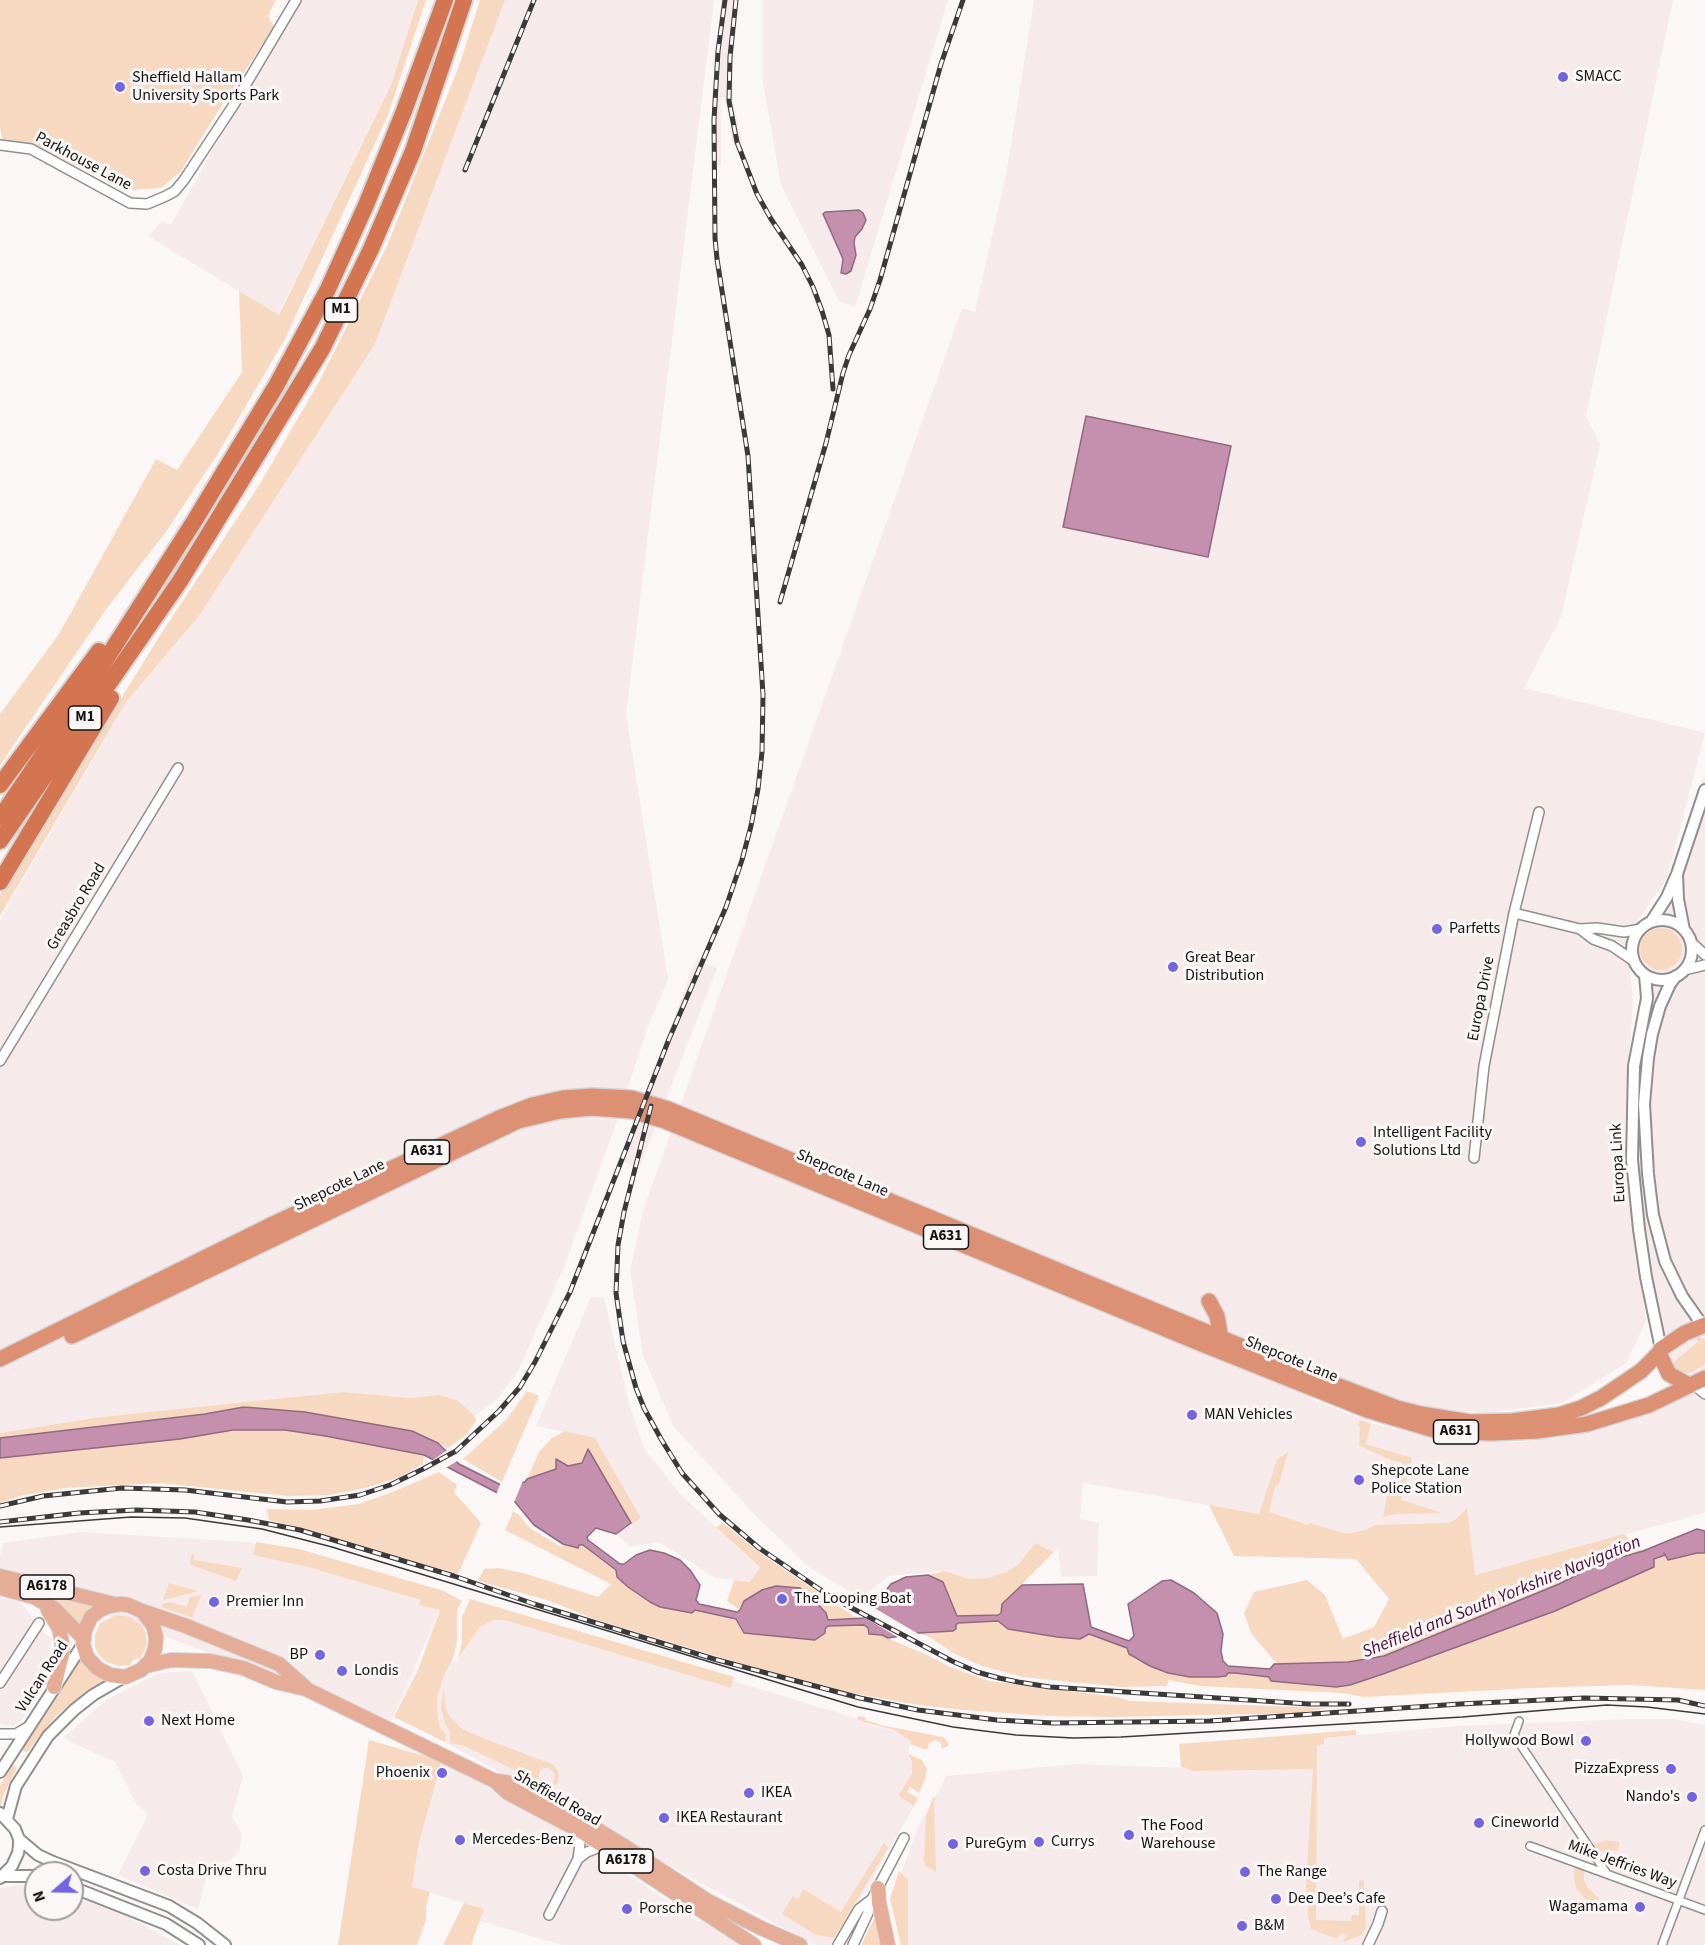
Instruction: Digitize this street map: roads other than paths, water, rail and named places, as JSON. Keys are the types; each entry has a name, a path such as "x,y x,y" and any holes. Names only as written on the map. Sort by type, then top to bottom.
{"highway":[{"name":"M1","path":"0,818 91,682 276,386 328,289 366,205 445,0"},
{"name":"M1","path":"0,841 169,596 322,349 370,249 413,151 464,0"},
{"name":"M1","path":"0,785 174,552"},
{"path":"0,882 140,650 169,596"},
{"name":"Shepcote Lane","path":"0,1359 273,1224 500,1118 532,1105 581,1096 632,1098 668,1109 1357,1406 1431,1429 1493,1433 1536,1425 1587,1424 1622,1414 1698,1385"},
{"name":"Shepcote Lane","path":"0,1370 518,1121 538,1115 583,1108 632,1111 665,1121 1195,1335 1221,1339 1397,1408 1420,1414 1470,1422 1512,1421 1536,1425 1581,1408 1625,1383 1660,1351 1685,1333 1704,1326"},
{"path":"1209,1301 1216,1316 1221,1339"},
{"name":"Shepcote Lane","path":"1660,1351 1669,1374 1698,1385"},
{"path":"1622,1414 1621,1392 1625,1383"}],"main road":[{"name":"A6178","path":"0,1576 114,1604 128,1605 186,1626 279,1664 306,1689"},
{"name":"A6178","path":"0,1588 41,1600 60,1613 83,1641 87,1657 96,1668 110,1675 125,1677 146,1666 171,1660 210,1661 243,1668 276,1682 306,1689"},
{"path":"41,1600 54,1618 61,1634 62,1654 54,1687"},
{"path":"83,1641 91,1617 114,1604"},
{"path":"141,1611 153,1625 156,1637 153,1655 146,1666"},
{"name":"Sheffield Road","path":"306,1689 495,1781 508,1793 578,1829 754,1945"},
{"name":"Sheffield Road","path":"495,1781 510,1783 586,1821 708,1901 800,1945"},
{"path":"875,1894 888,1945"},
{"name":"Sheffield Road","path":"761,1928 781,1945"}],"street":[{"name":"Parkhouse Lane","path":"0,145 31,149 130,203 147,204 166,196 175,191 184,180 233,106 296,0"},
{"name":"Greasbro Road","path":"0,1061 178,768"},
{"path":"1514,913 1580,929 1597,928 1624,932 1641,929 1651,922 1667,897 1705,790"},
{"name":"Europa Drive","path":"1474,1158 1484,1066 1514,913 1539,812"},
{"path":"1677,874 1678,899 1684,930 1691,942 1705,955"},
{"path":"1651,922 1668,921 1684,930"},
{"path":"1580,929 1593,939 1612,946 1634,961 1645,975 1660,980 1705,965"},
{"path":"1634,961 1633,944 1641,929"},
{"path":"1680,973 1691,957 1691,942"},
{"name":"Europa Link","path":"1680,973 1670,984 1660,1006 1648,1058 1644,1104 1648,1174 1653,1215 1665,1261 1682,1296 1704,1326"},
{"name":"Europa Link","path":"1645,975 1647,998 1634,1066 1632,1160 1642,1248 1660,1351"},
{"name":"Vulcan Road","path":"0,1683 39,1623"},
{"name":"Vulcan Road","path":"0,1772 83,1641"},
{"path":"125,1677 84,1702 48,1736 16,1786 4,1816 19,1839 38,1855 169,1906 212,1933 225,1945"},
{"path":"1519,1721 1514,1735 1607,1874"},
{"name":"Vulcan Road","path":"0,1734 16,1734 28,1727"},
{"path":"549,1915 578,1859 580,1844 578,1829"},
{"path":"1662,1945 1705,1830"},
{"path":"853,1945 875,1894 904,1838"},
{"path":"1,1877 16,1860 19,1839"},
{"name":"Mike Jeffries Way","path":"1530,1845 1705,1910"},
{"path":"578,1859 587,1852 603,1846"},
{"path":"1,1877 24,1876"},
{"path":"110,1884 134,1901 140,1912"},
{"path":"84,1891 166,1924 199,1945"},
{"path":"838,1945 859,1909 875,1894"},
{"path":"166,1924 169,1906"},
{"path":"1368,1945 1382,1911"},
{"path":"166,1924 180,1912"}],"tram line":[{"path":"0,1527 131,1517 185,1518 262,1529 332,1547 858,1707 953,1727 1016,1735 1073,1738 1121,1737 1462,1717 1607,1705 1705,1714"}],"railway":[{"path":"465,170 534,0"},
{"path":"0,1506 43,1496 122,1488 185,1490 287,1502 320,1501 360,1495 390,1485 456,1451 499,1411 520,1387 535,1362 570,1292 669,1039 726,907 742,860 758,789 762,752 763,695 748,456 715,238 714,120 718,51 725,0"},
{"path":"736,0 730,57 729,101 737,142 757,194 802,265 813,287 829,335 833,389"},
{"path":"780,602 826,443 843,373 880,280 941,64 963,0"},
{"path":"651,1106 618,1245 616,1293 623,1341 636,1388 661,1439 682,1473 719,1514 759,1548 831,1597 977,1672 1050,1687 1309,1704 1349,1704"},
{"path":"0,1522 79,1513 136,1510 195,1512 300,1530 454,1576 534,1604 714,1659 860,1698 918,1710 997,1720 1053,1723 1210,1721 1584,1698 1678,1700 1705,1706"}],"place":[{"name":"SMACC","path":"1563,77"},
{"name":"Sheffield Hallam University Sports Park","path":"120,87"},
{"name":"Parfetts","path":"1437,929"},
{"name":"Great Bear Distribution","path":"1173,967"},
{"name":"Intelligent Facility Solutions Ltd","path":"1361,1142"},
{"name":"MAN Vehicles","path":"1192,1415"},
{"name":"Shepcote Lane Police Station","path":"1359,1480"},
{"name":"The Looping Boat","path":"782,1599"},
{"name":"Premier Inn","path":"214,1602"},
{"name":"BP","path":"320,1655"},
{"name":"Londis","path":"342,1671"},
{"name":"Next Home","path":"149,1721"},
{"name":"Hollywood Bowl","path":"1586,1741"},
{"name":"PizzaExpress","path":"1671,1769"},
{"name":"Phoenix","path":"442,1773"},
{"name":"IKEA","path":"749,1793"},
{"name":"Nando's","path":"1692,1797"},
{"name":"IKEA Restaurant","path":"664,1818"},
{"name":"Cineworld","path":"1479,1823"},
{"name":"The Food Warehouse","path":"1129,1835"},
{"name":"Mercedes-Benz","path":"460,1840"},
{"name":"Currys","path":"1039,1842"},
{"name":"PureGym","path":"953,1844"},
{"name":"Costa Drive Thru","path":"145,1871"},
{"name":"The Range","path":"1245,1872"},
{"name":"Dee Dee’s Cafe","path":"1276,1899"},
{"name":"Wagamama","path":"1640,1907"},
{"name":"Porsche","path":"627,1909"},
{"name":"B&M","path":"1242,1926"}],"water label":[{"name":"Sheffield and South Yorkshire Navigation","path":"1502,1598"}]}
